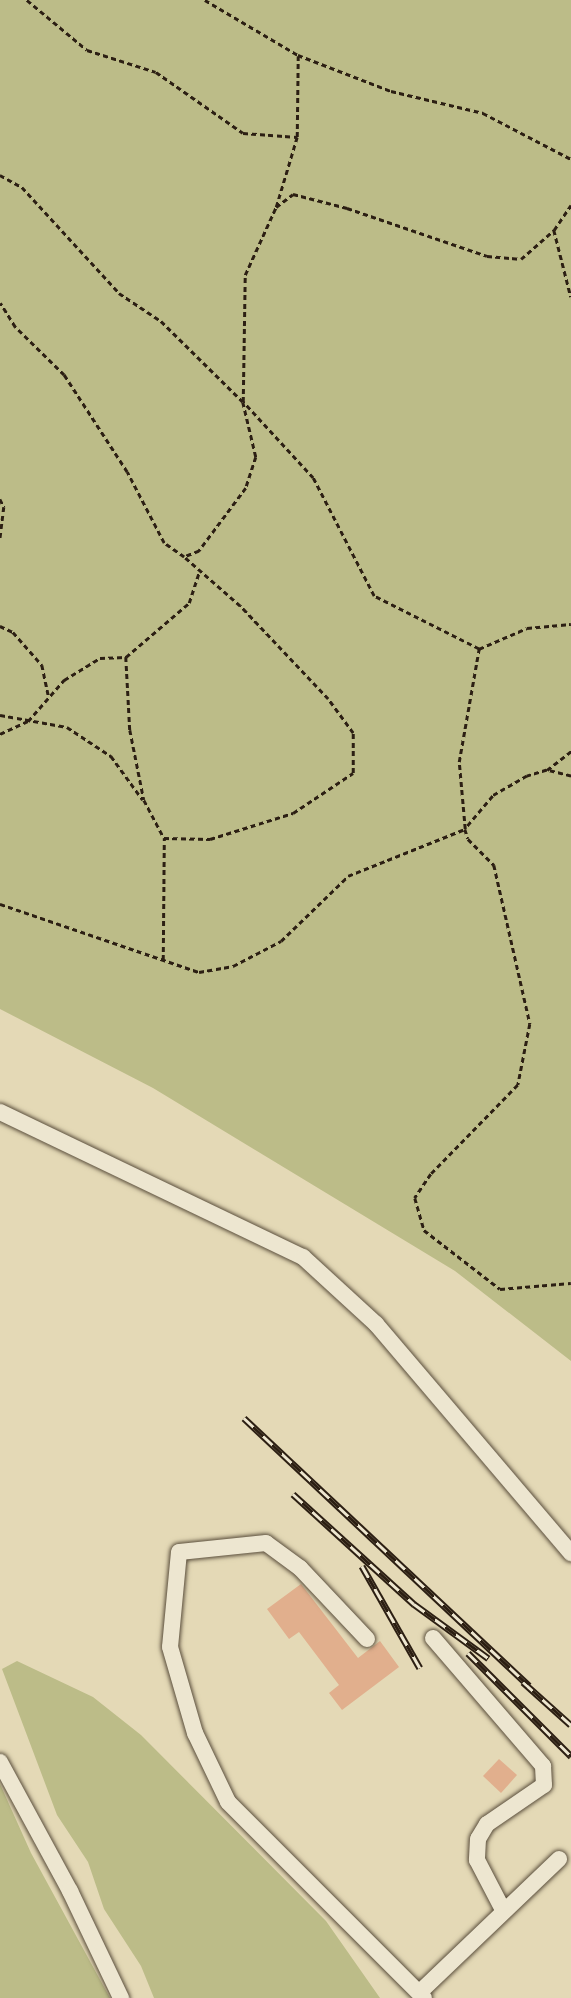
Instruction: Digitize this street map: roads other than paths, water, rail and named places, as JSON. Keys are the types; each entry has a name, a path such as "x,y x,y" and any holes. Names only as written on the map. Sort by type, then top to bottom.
{"street":[{"path":"0,1112 303,1256 376,1324 571,1553"},
{"path":"367,1639 300,1568 266,1543 179,1552 170,1647 195,1733 228,1802 422,1995 503,1910 559,1859"},
{"path":"433,1638 543,1766 544,1785 487,1824 478,1839 477,1860 503,1910"},
{"path":"0,1762 70,1891 121,1998"}],"railway":[{"path":"244,1418 529,1686"},
{"path":"293,1494 414,1604 488,1658"},
{"path":"362,1566 420,1668"},
{"path":"468,1653 571,1756"},
{"path":"523,1682 571,1725"}]}
